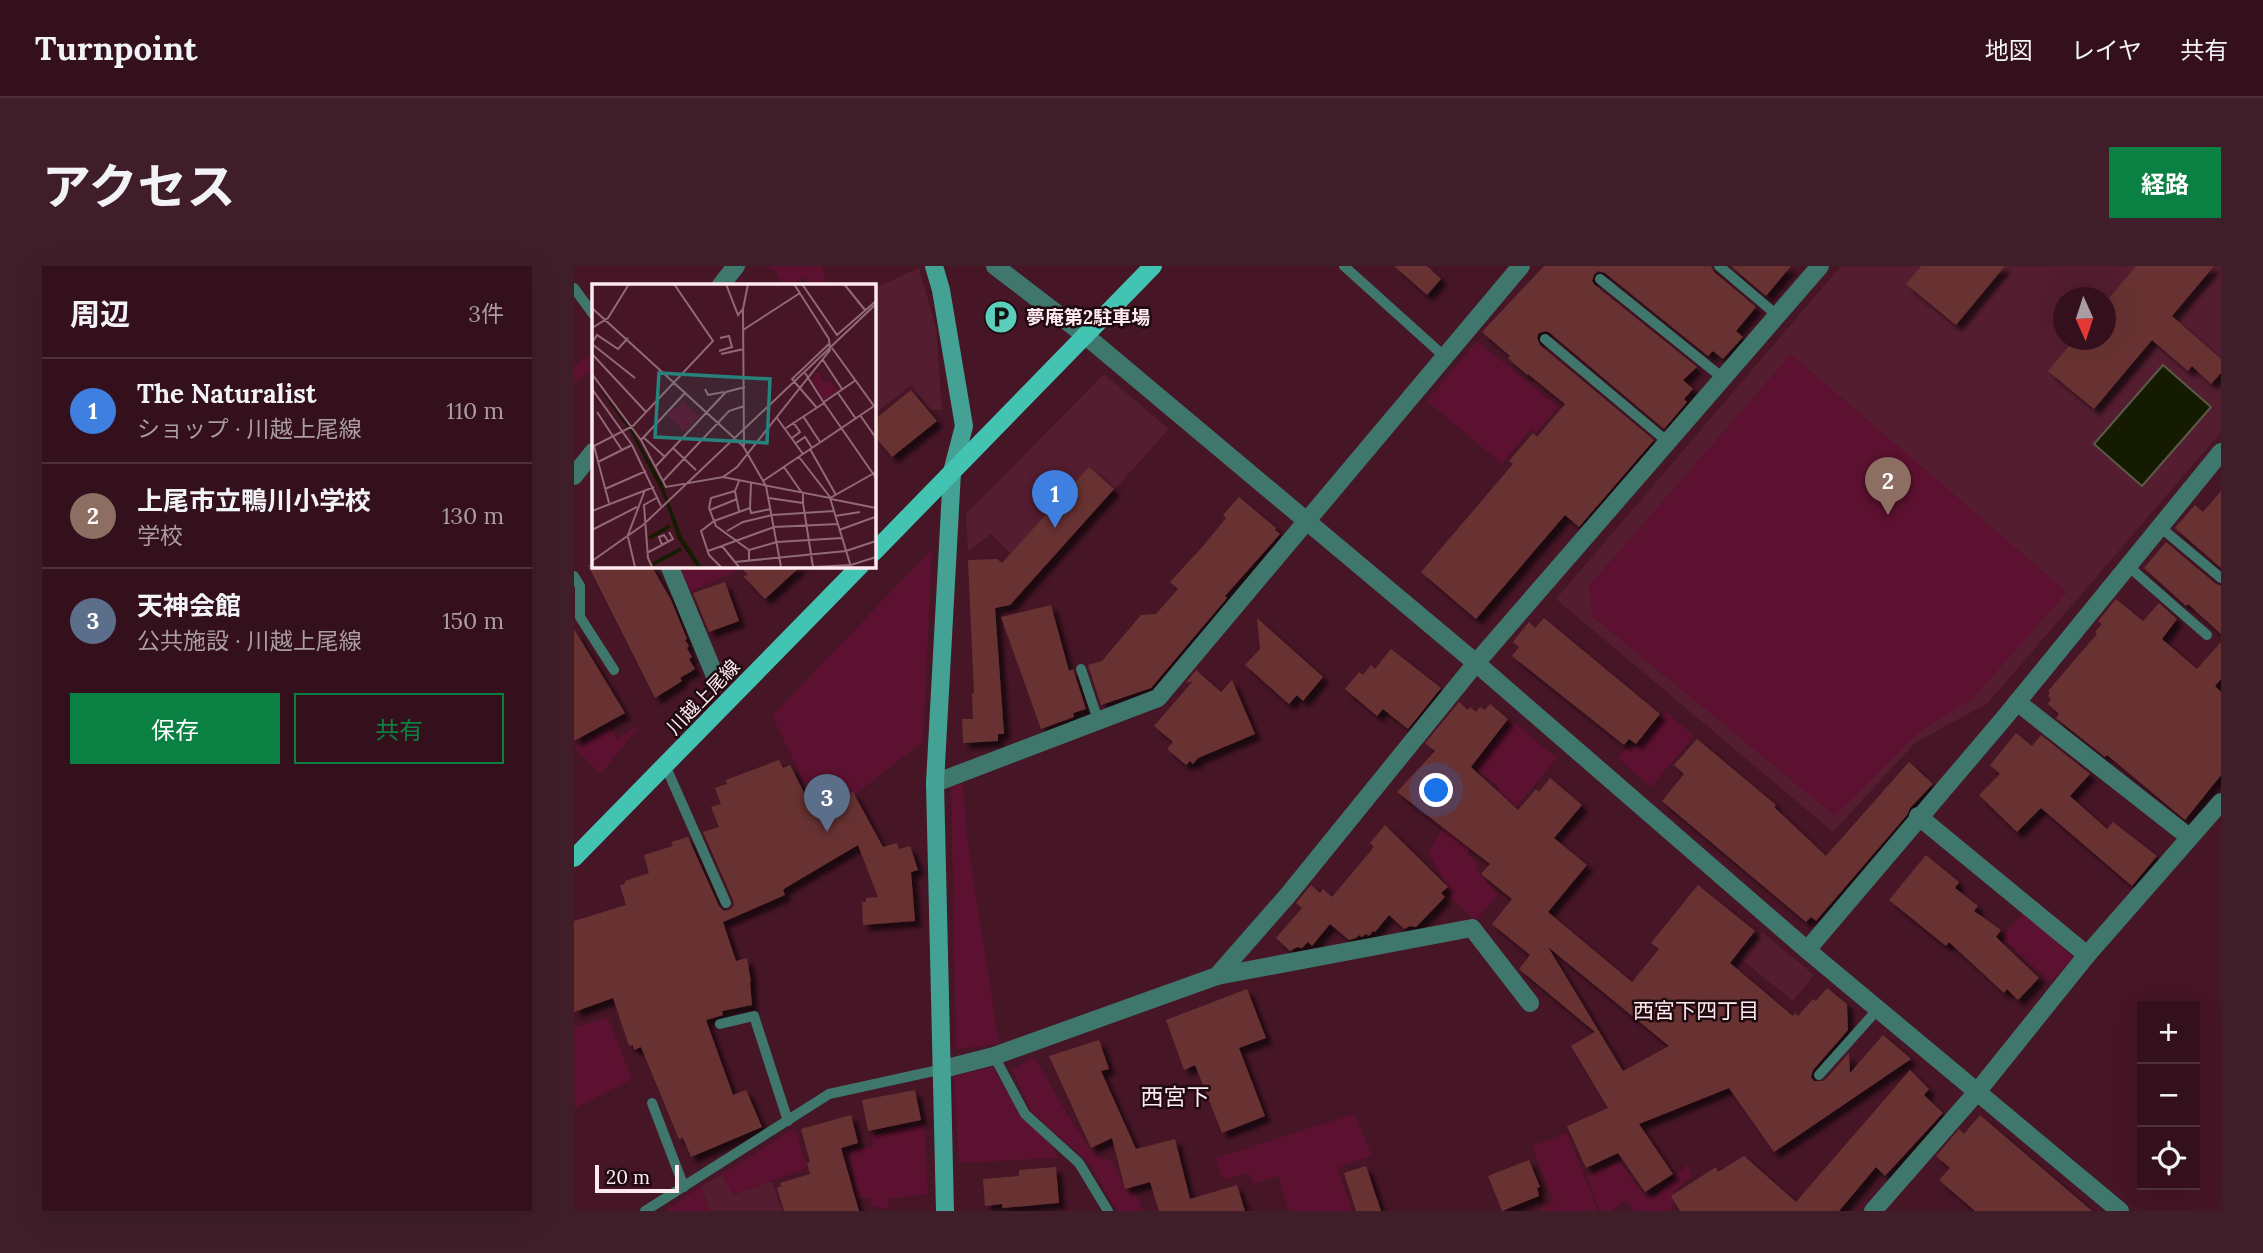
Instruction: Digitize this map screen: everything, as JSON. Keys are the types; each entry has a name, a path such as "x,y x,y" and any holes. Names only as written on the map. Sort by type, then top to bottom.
{"main road":[{"path":"875,551 1153,266"},
{"name":"川越上尾線","path":"574,858 859,567"}],"street":[{"path":"722,284 736,266"},
{"path":"934,266 941,290 964,426 952,472 935,783 945,1211"},
{"path":"995,266 1086,336 1476,663 1807,950 2120,1211"},
{"path":"935,783 1158,698 1521,266"},
{"path":"1217,976 1297,884 1476,663 1820,266"},
{"path":"1807,950 2017,702 2221,452"},
{"path":"574,476 592,453"},
{"path":"670,567 715,676"},
{"path":"2017,702 2189,836"},
{"path":"1873,1211 1977,1091 2087,954 2221,802"},
{"path":"1919,816 2087,954"},
{"path":"943,1069 995,1056 1217,976 1472,928 1530,1003"}],"lane":[{"path":"1344,266 1445,356"},
{"path":"1719,266 1778,316"},
{"path":"1600,279 1724,379"},
{"path":"574,288 592,313"},
{"path":"1545,339 1669,443"},
{"path":"2160,527 2221,578"},
{"path":"2128,566 2207,635"},
{"path":"574,576 580,586 580,617 614,670"},
{"path":"1081,669 1098,720"},
{"path":"665,765 726,903"},
{"path":"1818,1075 1878,1009"},
{"path":"720,1024 754,1016 788,1121"},
{"path":"995,1056 1026,1114 1079,1163 1108,1211"},
{"path":"645,1211 829,1094 943,1069"},
{"path":"652,1103 684,1187"}],"shaded area":[{"path":"767,266 821,266 828,284 809,284 805,277 791,284 782,284 776,272"},
{"path":"1841,266 2221,266 2221,432 1988,703 1915,743 1833,832 1556,599"},
{"path":"919,268 936,328 942,410 930,410 911,385 875,413 875,288"},
{"path":"1477,341 1558,407 1536,433 1531,429 1502,464 1427,401"},
{"path":"592,354 592,371 574,383 574,366"},
{"path":"1791,354 2067,592 1973,698 1918,733 1835,816 1592,616 1589,586"},
{"path":"2163,365 2211,407 2142,486 2094,444"},
{"path":"1104,374 1169,429 1035,578 991,534 968,551 966,514"},
{"path":"932,549 923,742 850,798 836,778 811,796 772,716"},
{"path":"679,567 733,567 736,571 689,592"},
{"path":"1666,712 1694,736 1651,787 1618,758 1630,744 1634,748"},
{"path":"1512,721 1557,758 1505,820 1486,804 1499,788 1474,767"},
{"path":"640,725 601,774 574,747 608,726 616,739"},
{"path":"963,784 967,839 999,1044 956,1049 951,786"},
{"path":"1444,826 1470,849 1467,854 1478,863 1476,870 1498,894 1475,921 1454,901 1429,852"},
{"path":"2024,912 2074,958 2051,982 2001,937"},
{"path":"1762,932 1814,975 1793,1001 1740,958"},
{"path":"608,1018 632,1079 575,1108 574,1027"},
{"path":"1035,1058 1095,1156 1112,1161 1128,1195 1135,1192 1144,1211 1117,1211 1089,1163 1031,1111 1012,1069"},
{"path":"992,1067 1021,1114 1052,1146 1058,1158 959,1163 954,1076"},
{"path":"1354,1114 1372,1155 1337,1168 1352,1211 1289,1211 1278,1176 1253,1184 1249,1173 1223,1180 1216,1158"},
{"path":"924,1123 928,1194 888,1199 889,1209 873,1206 870,1197 857,1199 849,1150 873,1147 872,1135"},
{"path":"795,1128 807,1168 733,1195 722,1174"},
{"path":"1567,1133 1598,1211 1538,1209 1554,1202 1532,1146"},
{"path":"1619,1162 1646,1198 1656,1195 1688,1164 1691,1176 1675,1191 1671,1211 1634,1211 1626,1199 1611,1211 1600,1211 1587,1176"},
{"path":"722,1174 733,1195 772,1181 782,1211 710,1211 701,1186"},
{"path":"701,1186 710,1211 665,1211"}],"building":[{"path":"1394,266 1427,266 1441,279 1427,295"},
{"path":"1544,266 1711,266 1714,272 1756,307 1736,331 1743,337 1723,359 1713,351 1708,356 1605,273 1598,271 1594,275 1592,281 1595,285 1697,367 1683,380 1693,389 1684,399 1687,402 1664,429 1550,333 1539,333 1537,338 1540,345 1654,440 1579,527 1565,515 1476,619 1421,572 1513,464 1509,461 1533,433 1537,437 1565,404 1527,375 1482,332"},
{"path":"1731,266 1791,266 1766,296"},
{"path":"1921,266 2005,266 1956,325 1906,284"},
{"path":"2136,266 2214,266 2172,316 2221,359 2221,373 2211,384 2192,366 2188,371 2152,340 2094,409 2048,371 2066,350 2116,350 2116,290"},
{"path":"911,390 937,421 892,457 875,436 875,419"},
{"path":"1089,467 1114,489 1010,605 995,608 1004,734 998,734 998,741 963,743 962,719 973,719 974,693 968,560 997,559 1002,563"},
{"path":"2221,491 2221,568 2175,528 2195,505 2203,512"},
{"path":"1239,497 1280,534 1225,596 1227,598 1151,688 1101,705 1088,665 1102,661 1141,615 1156,614 1178,589 1170,582 1226,518 1223,515"},
{"path":"2166,542 2221,586 2221,634 2144,568"},
{"path":"588,565 652,567 671,600 687,639 687,648 692,657 689,659 695,669 655,698"},
{"path":"740,567 800,567 765,599 743,576 748,575"},
{"path":"725,582 739,621 709,632 693,593"},
{"path":"2116,599 2143,621 2159,603 2177,619 2162,639 2197,669 2221,642 2221,679 2215,686 2221,692 2221,775 2185,820 2107,755 2105,757 2056,718 2059,714 2048,704 2051,699 2048,691 2097,634 2095,632 2102,624 2098,621"},
{"path":"1051,605 1069,671 1073,669 1086,709 1073,713 1074,717 1041,729 1001,617"},
{"path":"1257,618 1323,677 1303,701 1297,695 1289,704 1245,665 1260,649"},
{"path":"1544,618 1660,714 1636,744 1629,739 1624,745 1512,656 1519,647 1513,642 1529,622 1535,628"},
{"path":"574,629 625,713 574,741"},
{"path":"1391,649 1441,688 1408,729 1383,709 1377,716 1345,689 1359,672 1363,675 1371,665 1375,669"},
{"path":"1196,670 1221,692 1232,680 1255,734 1186,765 1167,749 1173,742 1154,726 1193,681 1186,683"},
{"path":"1459,702 1468,710 1470,707 1476,712 1480,707 1485,710 1490,704 1508,719 1471,767 1518,810 1536,789 1539,792 1550,778 1582,805 1554,838 1587,865 1548,912 1632,982 1659,949 1651,943 1698,885 1755,931 1730,963 1793,1016 1795,1013 1798,1016 1827,988 1847,1004 1848,1030 1813,1070 1811,1077 1814,1081 1824,1081 1849,1053 1850,1073 1883,1035 1911,1059 1774,1152 1729,1088 1639,1124 1673,1174 1645,1192 1618,1153 1586,1168 1567,1126 1608,1108 1571,1046 1595,1032 1519,969 1530,955 1492,924 1512,899 1481,874 1490,864 1397,792 1435,751 1425,743","holes":["1548,947 1669,1046 1623,1071"]},
{"path":"2016,733 2032,746 2041,735 2090,774 2070,796 2107,829 2113,822 2157,856 2132,886 2041,808 2017,832 1979,795 2000,774 1990,765"},
{"path":"1697,739 1776,805 1774,807 1826,856 1909,762 1933,784 1816,921 1811,917 1806,922 1662,801 1684,774 1674,765"},
{"path":"779,760 783,768 790,765 811,806 832,791 838,800 842,801 841,797 853,792 883,847 897,843 899,849 910,846 918,870 911,872 915,921 863,925 862,902 866,902 866,898 878,897 858,845 787,887 783,890 785,895 723,922 736,961 747,958 752,1005 722,1011 723,1015 706,1020 733,1095 746,1090 762,1127 691,1157 683,1138 679,1139 641,1047 634,1050 633,1045 629,1046 613,998 574,1012 574,921 626,905 620,885 649,873 644,855 673,846 671,842 688,837 719,906 724,911 730,910 734,905 733,900 703,832 719,827 711,807 721,804 715,788 727,784 726,780"},
{"path":"1385,825 1448,887 1441,893 1445,897 1416,927 1404,929 1389,915 1369,936 1359,935 1349,940 1330,924 1312,946 1308,942 1302,948 1297,947 1290,951 1276,938 1302,908 1296,903 1311,885 1320,893 1323,889 1332,897 1374,847 1370,843"},
{"path":"1926,855 1959,882 1955,888 1978,906 1974,911 2001,930 1996,937 2039,978 2018,1000 2007,989 2004,993 1949,942 1946,946 1889,900"},
{"path":"1247,989 1266,1038 1239,1048 1265,1116 1222,1133 1195,1065 1184,1070 1166,1020"},
{"path":"1099,1040 1109,1069 1101,1071 1136,1149 1175,1139 1190,1199 1237,1185 1245,1211 1159,1211 1150,1182 1125,1189 1112,1138 1091,1148 1049,1056"},
{"path":"1910,1070 1929,1089 1924,1095 1943,1113 1885,1176 1876,1167 1839,1211 1680,1211 1671,1196 1716,1167 1718,1172 1744,1156 1796,1202"},
{"path":"915,1090 921,1120 868,1131 862,1100"},
{"path":"851,1115 858,1143 841,1148 859,1211 784,1211 777,1188 781,1186 780,1183 810,1174 807,1163 810,1162 801,1129"},
{"path":"1980,1115 2092,1211 1975,1211 1939,1180 1950,1168 1936,1156 1959,1129 1964,1134"},
{"path":"1529,1160 1540,1187 1537,1188 1539,1196 1502,1211 1488,1176"},
{"path":"1366,1166 1381,1211 1356,1211 1344,1173"},
{"path":"1056,1167 1059,1203 1002,1208 1002,1204 985,1206 983,1179 1019,1176 1019,1170"}],"place":[{"name":"夢庵第2駐車場","path":"1001,317"},
{"name":"上尾市立鴨川小学校","path":"1888,515"},
{"name":"The Naturalist","path":"1055,528"},
{"name":"天神会館","path":"827,832"}],"district":[{"name":"西宮下四丁目","path":"1696,1010"},
{"name":"西宮下","path":"1175,1096"}]}
